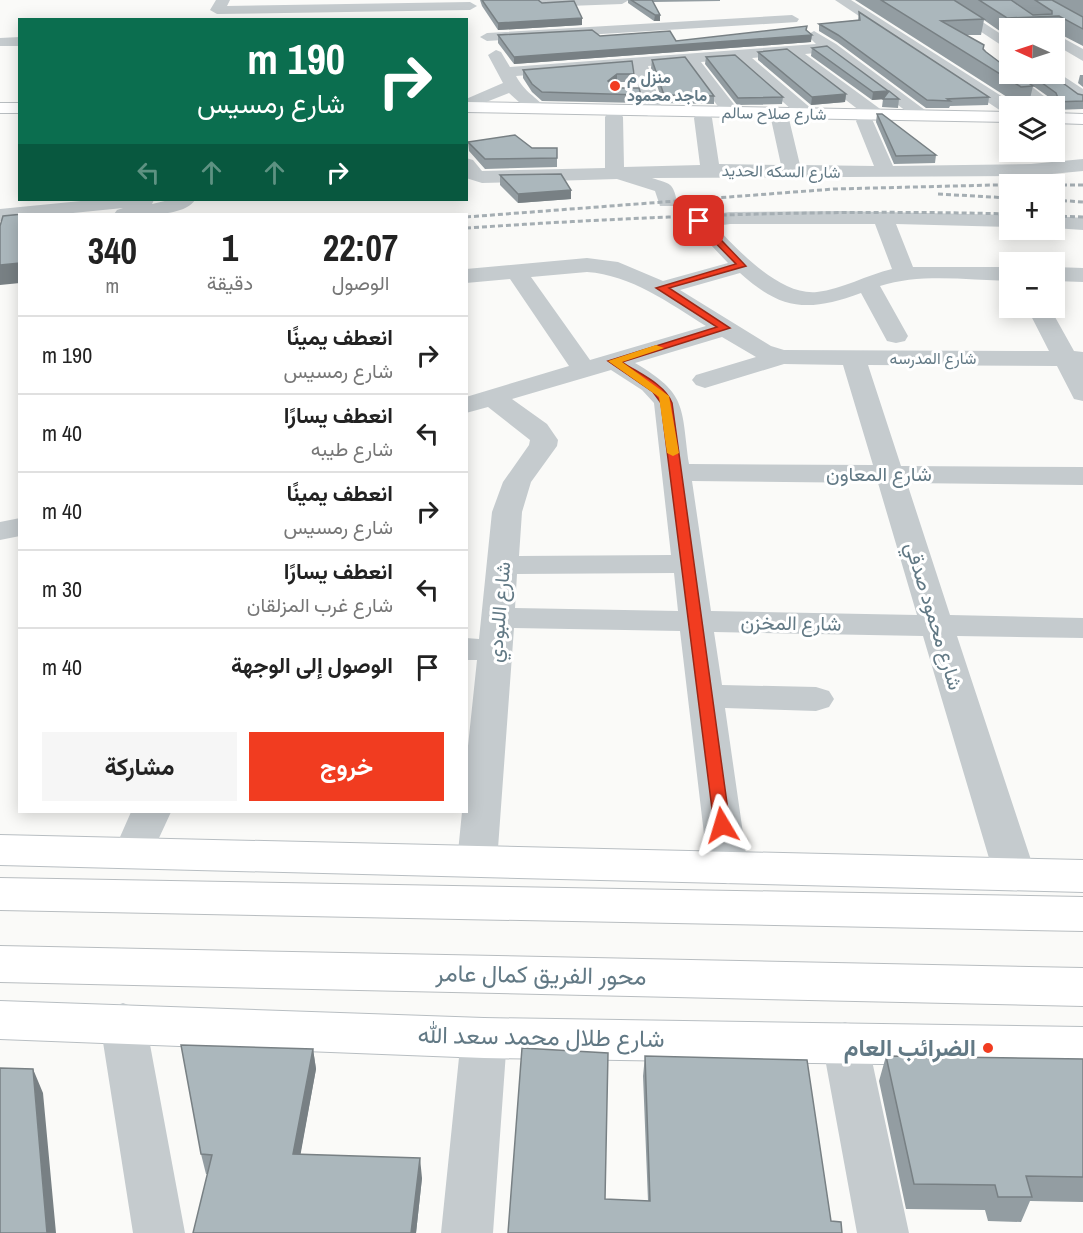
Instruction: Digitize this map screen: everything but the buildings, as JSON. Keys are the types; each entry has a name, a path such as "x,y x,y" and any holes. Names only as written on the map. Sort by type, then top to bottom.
{"main road":[{"path":"0,101 18,100"},
{"name":"شارع صلاح سالم","path":"468,106 999,120"},
{"path":"0,108 18,108"},
{"name":"شارع صلاح سالم","path":"468,116 999,120"},
{"path":"1065,118 1083,119"},
{"path":"1065,121 1083,126"},
{"path":"0,850 1083,876"},
{"path":"0,894 1083,914"},
{"name":"محور الفريق كمال عامر","path":"0,964 1083,987"},
{"name":"شارع طلال محمد سعد الله","path":"0,1020 484,1038 1083,1047"}],"street":[{"path":"535,5 622,0"},
{"path":"940,0 999,40"},
{"path":"535,5 562,11 581,10"},
{"path":"221,6 334,15 402,14 475,9 508,79 525,101 537,109"},
{"path":"620,16 774,6 924,116"},
{"path":"839,6 859,19 879,23 900,22"},
{"path":"562,11 586,37"},
{"path":"654,14 679,38"},
{"path":"586,37 666,26 792,19"},
{"path":"879,23 999,113"},
{"path":"475,50 490,43 586,37 679,38 751,34"},
{"path":"0,42 18,41"},
{"path":"1065,44 1083,56"},
{"path":"477,82 639,62 831,47"},
{"path":"790,50 871,118 886,172"},
{"path":"739,54 807,114"},
{"path":"690,58 730,112"},
{"path":"639,62 654,111"},
{"path":"990,64 1033,96"},
{"path":"468,105 498,93 508,79"},
{"path":"1065,84 1083,96"},
{"path":"628,89 649,89"},
{"path":"614,117 613,166 618,172 664,188 667,202"},
{"path":"703,118 710,170"},
{"path":"780,119 792,171"},
{"path":"1027,162 1031,170"},
{"name":"شارع السكه الحديد","path":"473,170 886,172 1031,170 1083,165"},
{"path":"0,204 18,196"},
{"path":"19,213 134,201"},
{"path":"130,213 168,207 183,201"},
{"path":"0,215 18,213"},
{"path":"873,219 905,274"},
{"path":"999,220 873,219 734,224 699,221 742,266 786,295 804,300 817,299 905,274 999,274"},
{"path":"1065,223 1083,224"},
{"path":"0,229 18,227"},
{"path":"468,276 587,265 610,267 661,288 762,351 783,357"},
{"path":"661,288 742,266"},
{"path":"517,272 599,366 664,396 728,868"},
{"path":"1065,275 1082,276"},
{"path":"867,284 896,336"},
{"path":"1046,318 1074,359 1083,393"},
{"path":"479,401 725,328"},
{"path":"705,380 783,357"},
{"name":"شارع المدرسه","path":"783,357 1074,359"},
{"name":"شارع محمود صدقي","path":"854,357 1016,875"},
{"name":"شارع اللبودي","path":"477,862 487,639 503,565 507,512 517,482 543,446 544,440 537,430 479,401"},
{"name":"شارع المعاون","path":"675,472 1083,476"},
{"path":"0,531 18,527"},
{"path":"503,565 688,564"},
{"name":"شارع المخزن","path":"487,639 695,622 1083,628"},
{"path":"705,696 816,699"},
{"path":"133,854 150,813"},
{"path":"123,1023 159,1233"},
{"path":"467,1233 484,1038"},
{"path":"845,1042 883,1233"}],"railway":[{"path":"468,217 834,189 999,185"},
{"path":"1065,185 1083,185"},
{"path":"938,194 999,197"},
{"path":"1065,201 1083,202"},
{"path":"468,228 738,215 874,212 999,214"},
{"path":"1065,216 1083,217"}],"slow traffic":[{"path":"659,348 614,361 664,396 667,403 673,453"}],"place":[{"name":"منزل م ماجد محمود","path":"615,86"},
{"name":"الضرائب العام","path":"988,1048"}],"route":[{"path":"699,221 742,266 661,288 725,328 614,361 657,390 664,396 667,403 722,825"}]}
